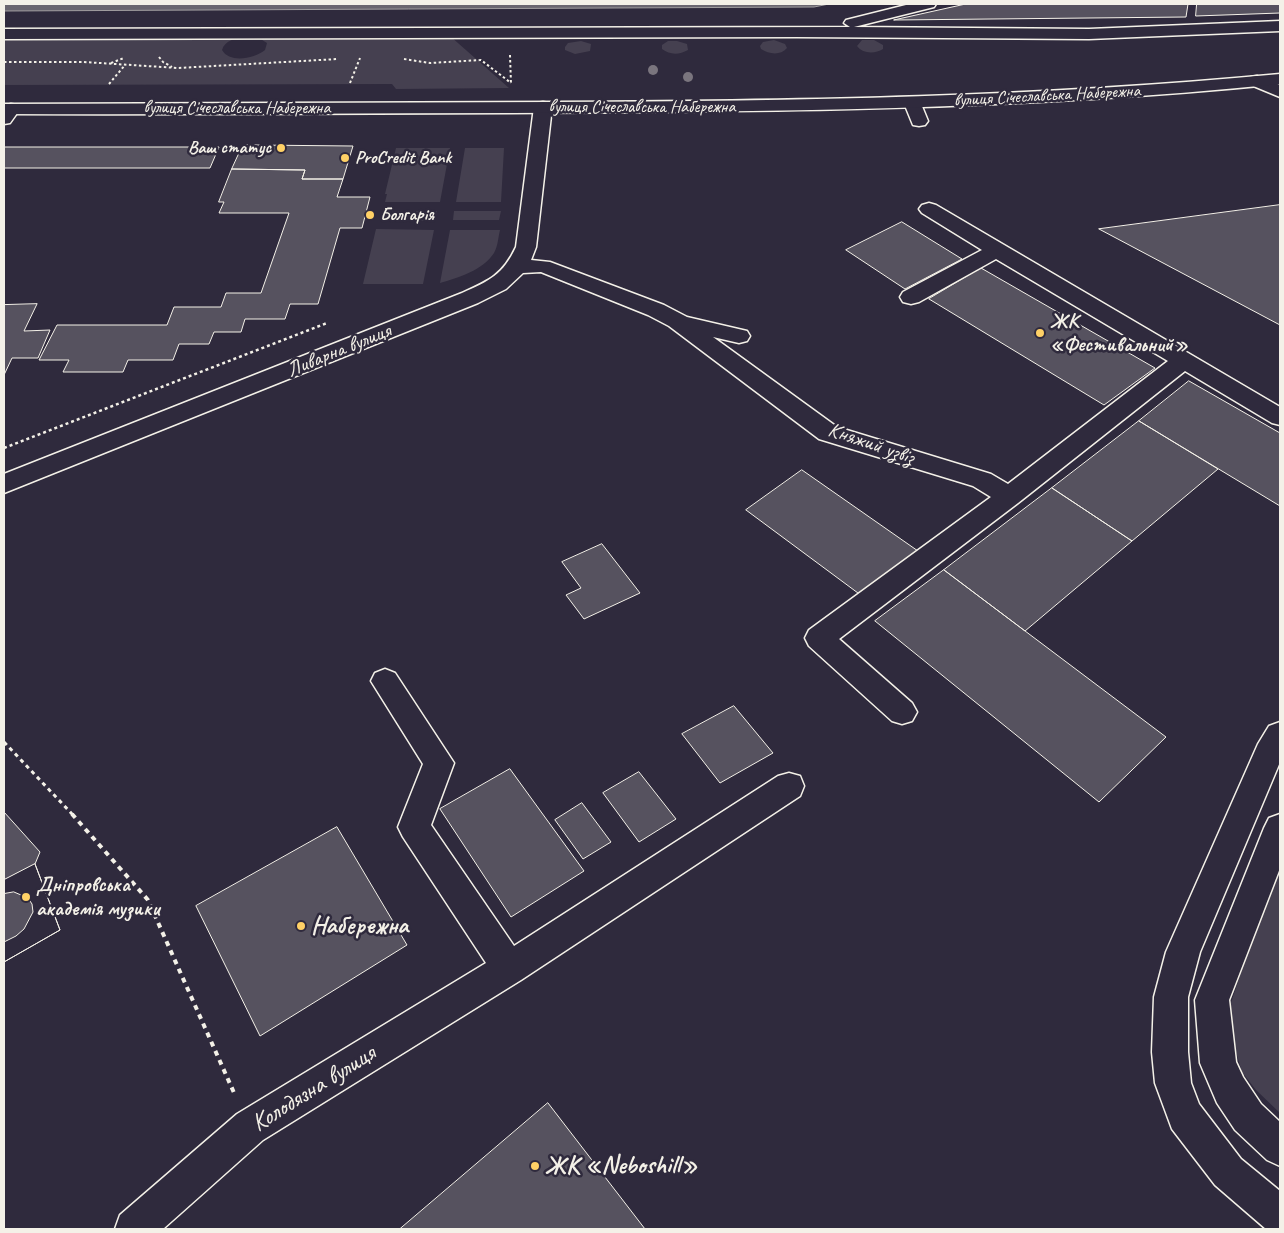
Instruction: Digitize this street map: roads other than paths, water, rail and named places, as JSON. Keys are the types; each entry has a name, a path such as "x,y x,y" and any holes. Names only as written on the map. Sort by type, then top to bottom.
{"street":[{"path":"814,32 928,4"},
{"path":"4,34 814,32 1089,34 1280,26"},
{"name":"вулиця Січеславська Набережна","path":"6,112 913,103 1056,96 1280,79"},
{"path":"1257,81 1280,92"},
{"path":"913,103 918,122"},
{"name":"Ливарна вулиця","path":"4,484 470,298 501,283 518,267 526,247 543,108"},
{"path":"930,208 997,250 1280,417"},
{"path":"910,297 997,250"},
{"name":"Княжий узвіз","path":"518,267 543,266 656,310 677,321 828,433 982,480 1009,497"},
{"path":"677,321 739,336"},
{"path":"902,712 819,638 1009,497 1185,360"},
{"path":"385,681 439,763 414,827 509,968"},
{"path":"1278,745 1183,952 1171,997 1170,1052 1173,1083 1184,1116 1228,1172 1280,1216"},
{"name":"Колодязна вулиця","path":"134,1229 250,1127 509,968 789,786"},
{"path":"1280,828 1212,1000 1218,1063 1230,1090 1248,1117 1280,1147"}],"place":[{"name":"Ваш статус","path":"281,148"},
{"name":"ProCredit Bank","path":"345,158"},
{"name":"Болгарія","path":"370,215"},
{"name":"ЖК «Фестивальний»","path":"1040,333"},
{"name":"Дніпровська академія музики","path":"26,897"},
{"name":"Набережна","path":"301,926"},
{"name":"ЖК «Neboshill»","path":"535,1166"}]}
